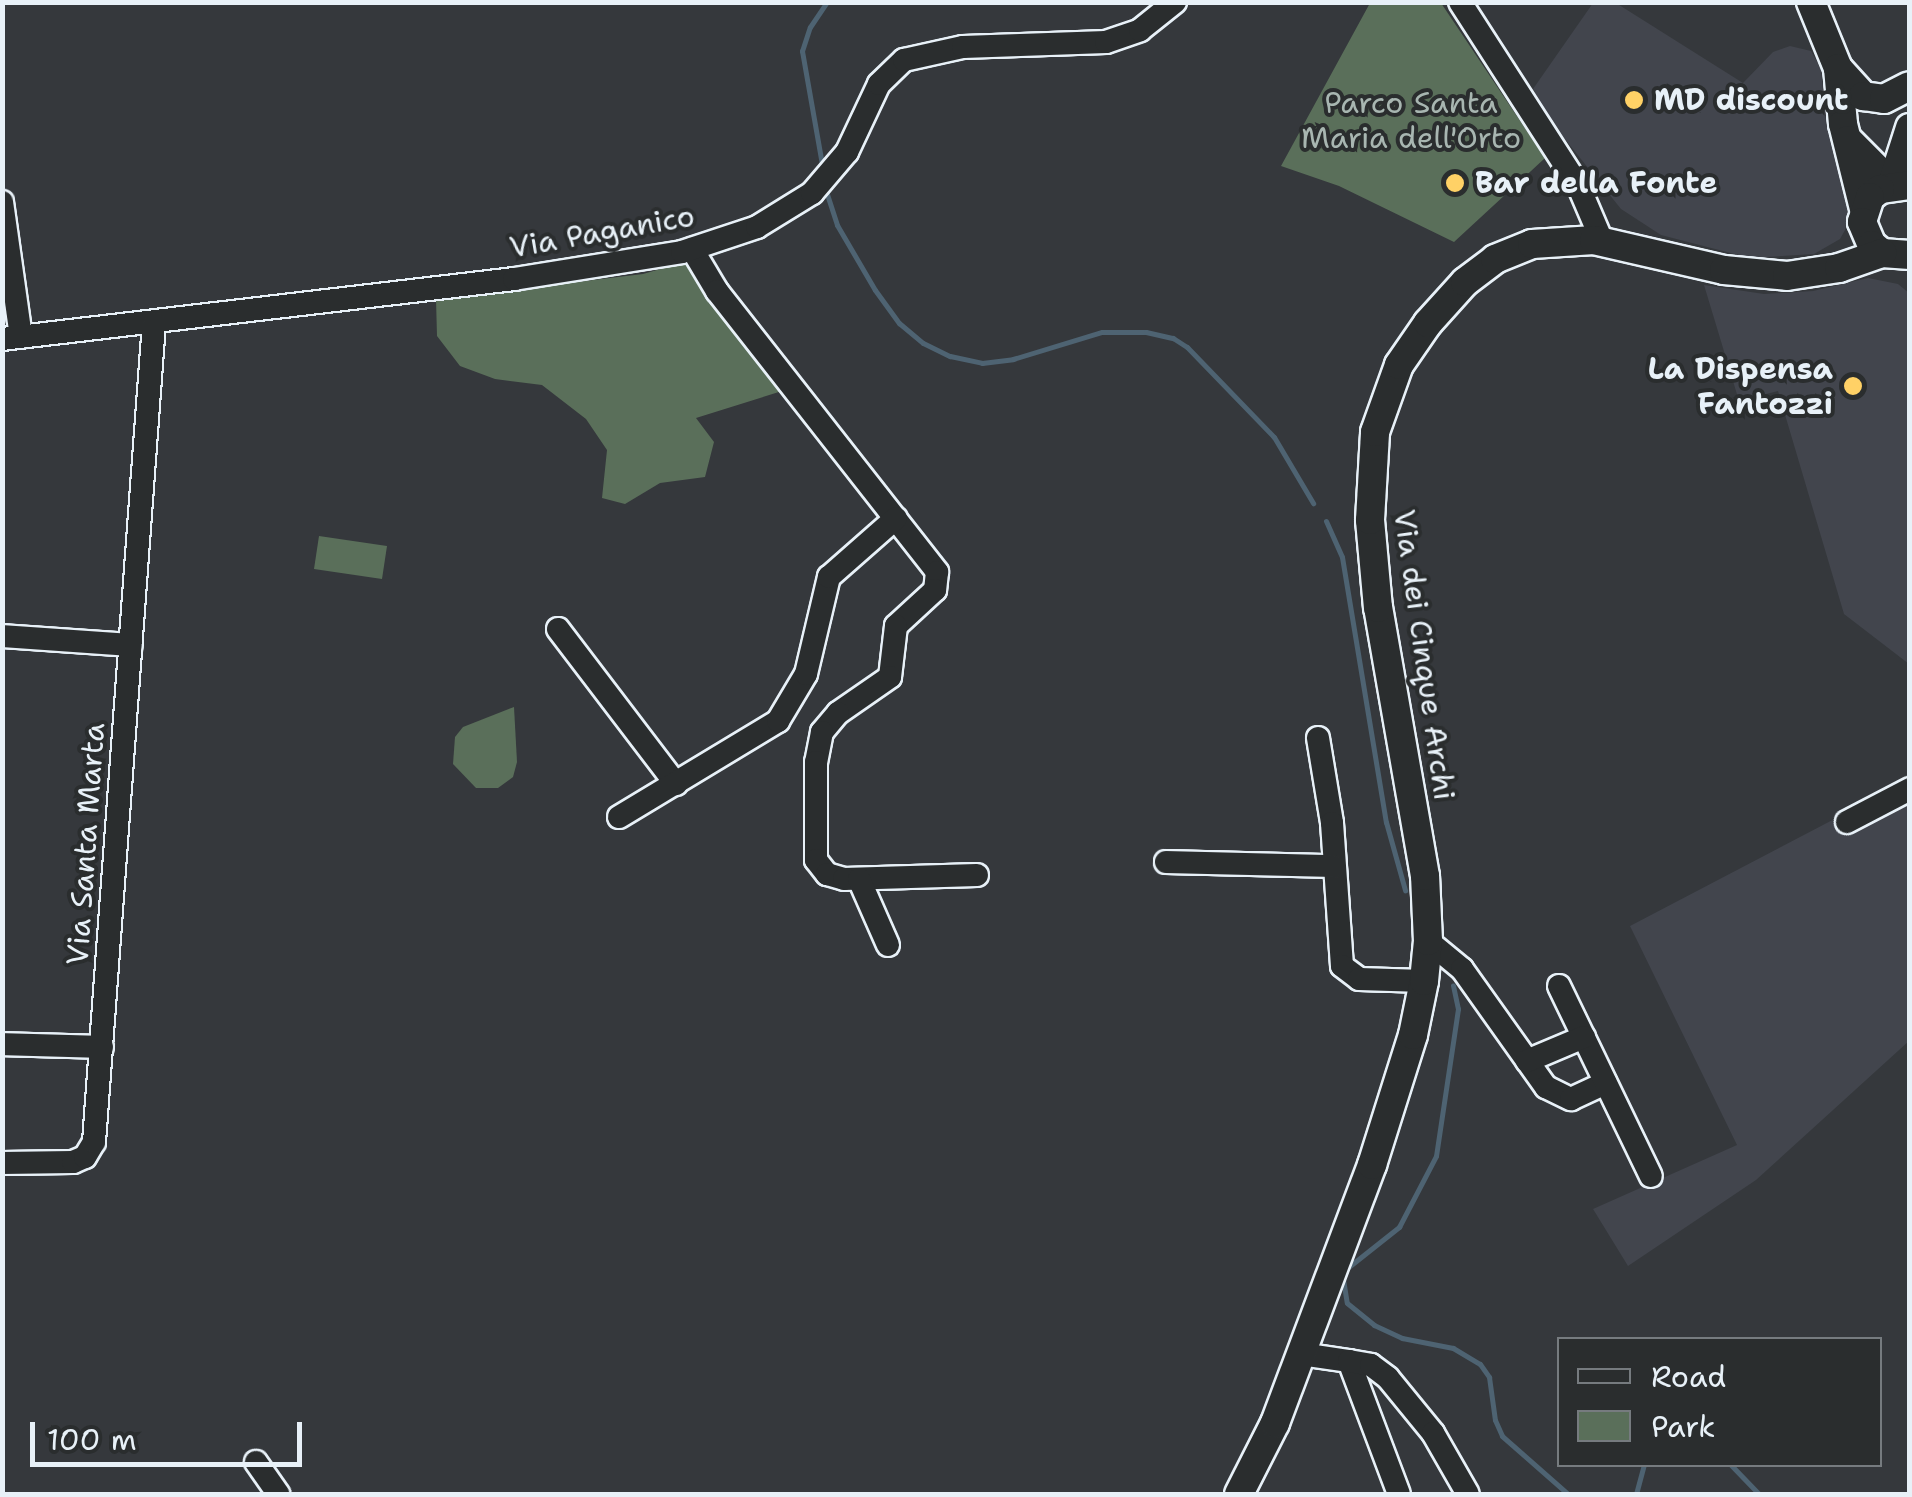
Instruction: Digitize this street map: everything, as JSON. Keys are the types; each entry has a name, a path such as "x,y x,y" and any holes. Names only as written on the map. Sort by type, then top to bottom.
{"main road":[{"path":"1811,2 1838,68 1848,140 1872,245 1902,255"},
{"path":"1838,68 1863,96 1884,99 1909,84 1910,116"},
{"path":"1900,185 1910,128"},
{"path":"1848,140 1900,185"},
{"path":"1806,274 1843,248 1880,189 1900,185"},
{"name":"Via dei Cinque Archi","path":"1240,1494 1268,1438 1382,1136 1424,981 1428,941 1425,876 1372,558 1369,470 1376,424 1405,355 1438,310 1472,276 1502,255 1532,244 1602,241 1724,270 1806,274 1902,255"}],"street":[{"name":"Via Paganico","path":"12,338 608,267 692,250 746,232 799,204 847,152 879,84 910,57 976,46 1106,42 1140,30 1175,2"},
{"path":"1460,2 1587,201 1602,241"},
{"path":"2,202 12,338"},
{"path":"692,250 717,291 935,565 937,584 896,626 890,677 830,720 817,752 816,860 833,877 976,875"},
{"name":"Via Santa Marta","path":"2,1163 67,1163 90,1153 95,1137 154,322"},
{"path":"619,817 756,738 784,714 806,674 829,577 896,518"},
{"path":"558,628 676,784"},
{"path":"2,636 131,645"},
{"path":"1318,738 1334,866 1338,949 1345,970 1368,980 1424,981"},
{"path":"1847,822 1910,790"},
{"path":"1166,862 1334,866"},
{"path":"859,879 888,945"},
{"path":"1428,941 1462,969 1543,1084 1562,1097 1576,1097 1606,1083"},
{"path":"1559,986 1651,1176"},
{"path":"1527,1061 1584,1037"},
{"path":"2,1044 102,1047"},
{"path":"1301,1354 1371,1366 1388,1378 1432,1432 1468,1494"},
{"path":"1349,1361 1399,1494"},
{"path":"256,1462 278,1494"}],"shaded area":[{"path":"1593,3 1616,3 1743,83 1773,52 1790,46 1811,51 1821,69 1826,125 1851,188 1840,239 1814,254 1750,258 1661,235 1621,209 1552,123 1533,89"},
{"path":"1868,278 1898,284 1909,293 1909,664 1844,614 1778,391 1739,401 1704,285 1764,294 1813,291"},
{"path":"1909,780 1909,1041 1756,1180 1628,1266 1593,1209 1737,1145 1630,926"}],"green space":[{"name":"Parco Santa Maria dell'Orto","path":"1370,3 1441,3 1545,158 1454,242 1339,186 1281,166"},
{"path":"688,261 700,287 782,391 696,418 714,442 705,477 660,483 625,504 602,498 607,450 586,419 542,385 495,379 460,366 437,336 436,299 643,274"},
{"path":"319,536 387,546 382,579 314,569"},
{"path":"514,707 517,762 513,777 498,788 476,788 453,764 455,737 463,727"}],"waterway":[{"path":"823,170 802,51 810,27 827,2"},
{"path":"826,191 837,225 875,290 899,323 923,343 950,356 982,363 1013,359 1102,332 1146,332 1173,338 1187,347 1274,437 1313,503"},
{"path":"1326,521 1342,557 1386,822 1405,890"},
{"path":"1346,1269 1399,1227 1436,1156 1458,1009 1453,986"},
{"path":"1343,1279 1347,1303 1374,1325 1402,1338 1453,1348 1480,1364 1489,1377 1495,1420 1502,1436 1568,1494"},
{"path":"1636,1494 1643,1467"},
{"path":"1733,1467 1759,1494"}],"place":[{"name":"MD discount","path":"1634,100"},
{"name":"Bar della Fonte","path":"1455,183"},
{"name":"La Dispensa Fantozzi","path":"1853,386"}]}
